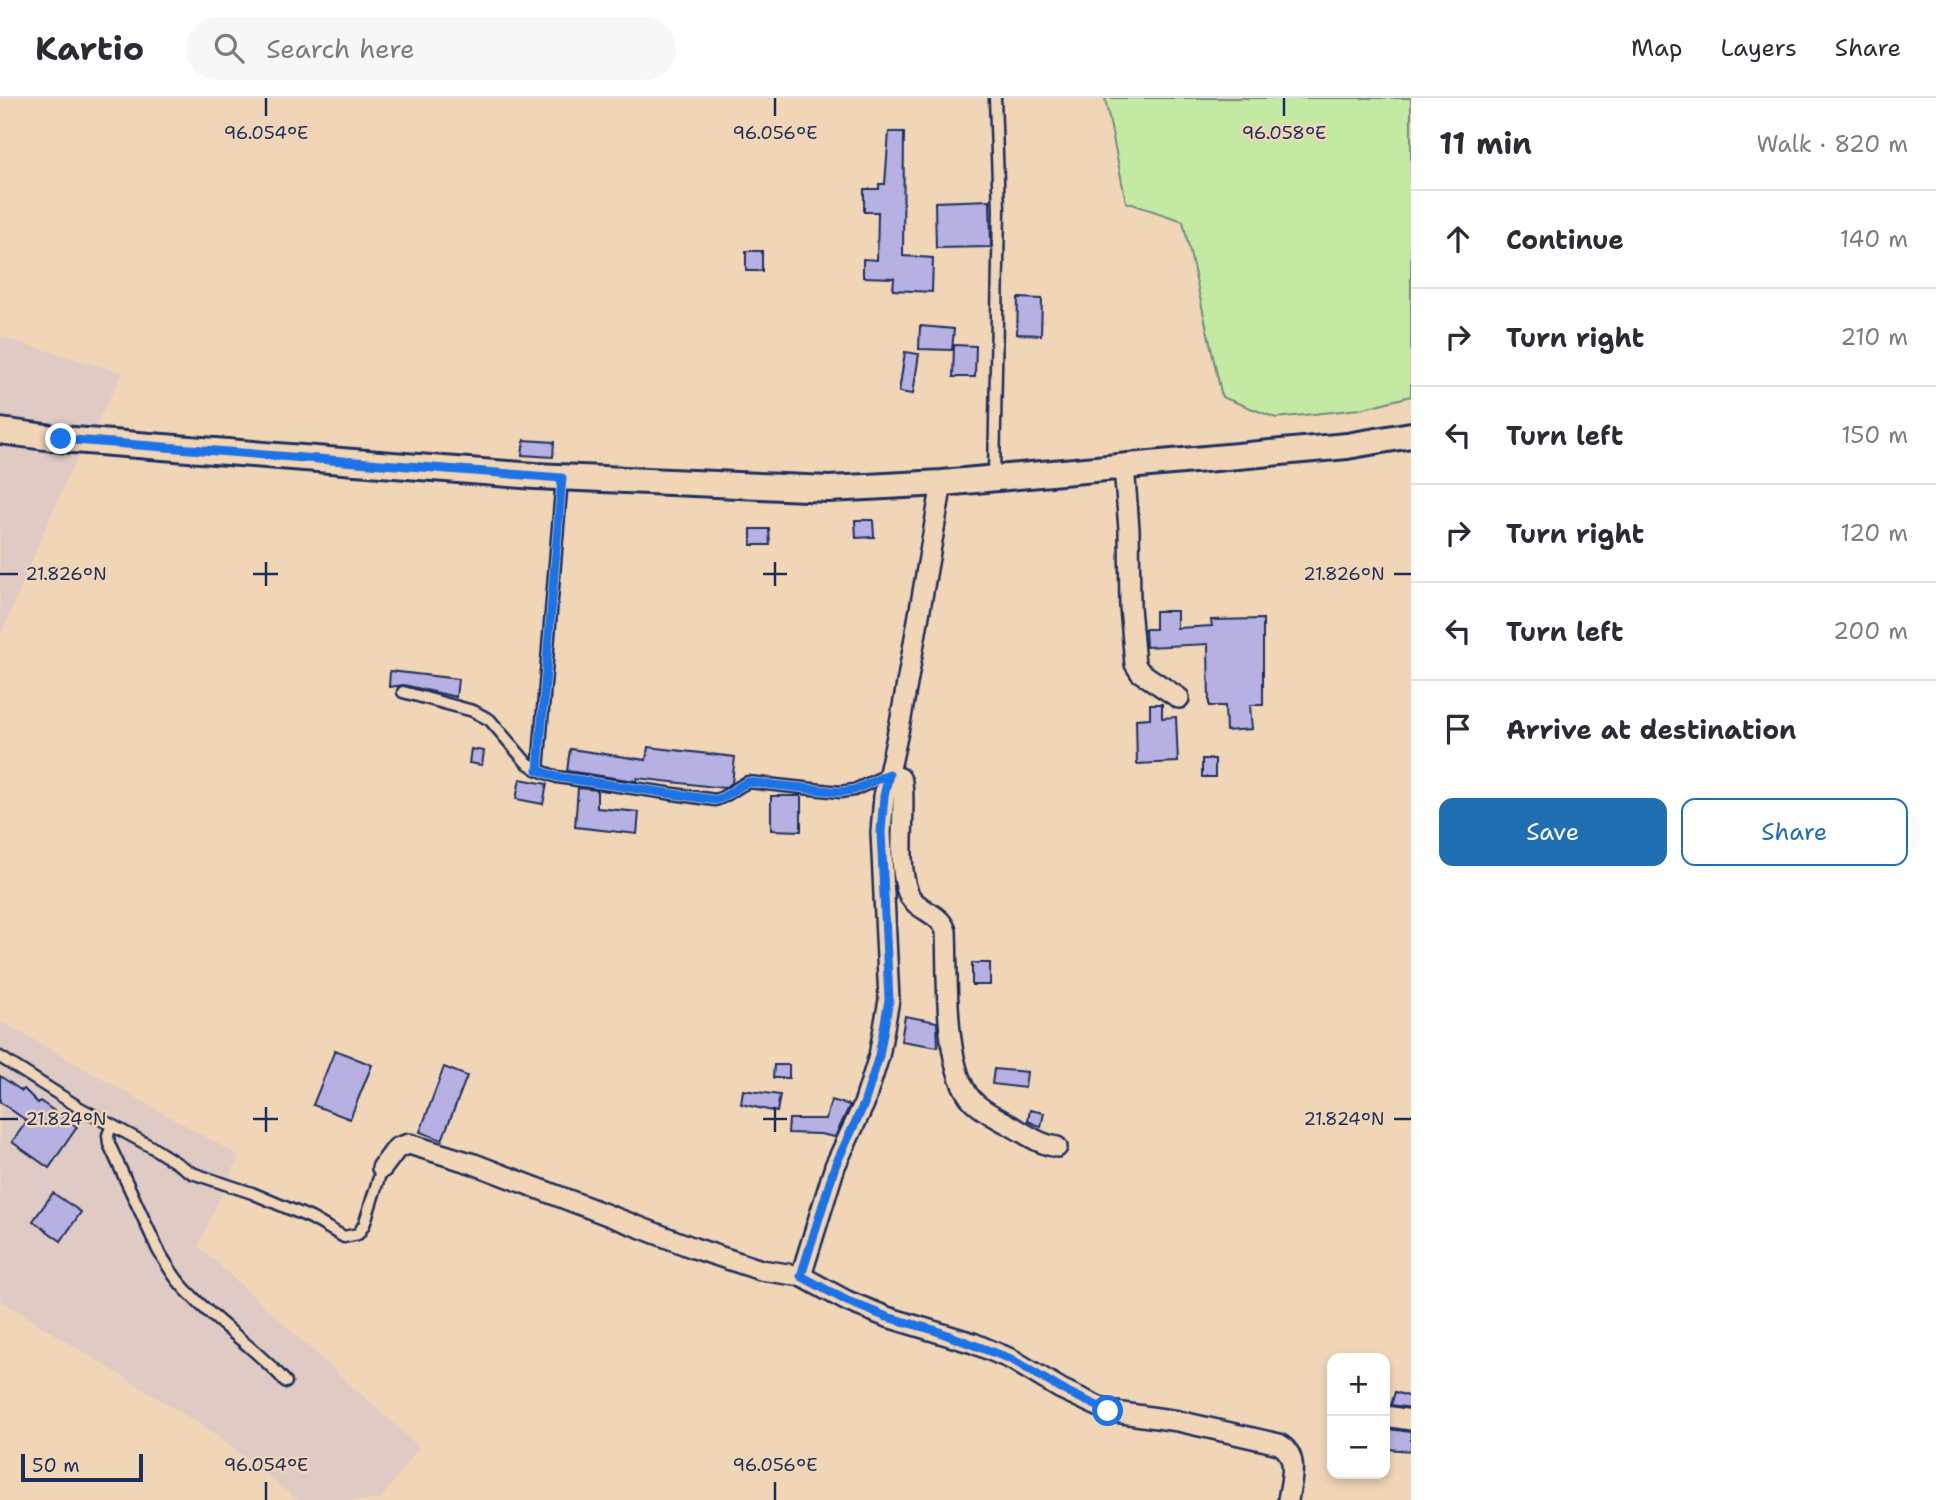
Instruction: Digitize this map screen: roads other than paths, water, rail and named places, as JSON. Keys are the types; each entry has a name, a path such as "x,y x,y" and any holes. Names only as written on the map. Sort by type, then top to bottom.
{"street":[{"path":"4,435 562,478 829,489 942,483 1347,446 1411,435"},
{"path":"1124,466 1135,664 1140,672 1179,698"},
{"path":"801,1276 835,1166 864,1104 879,1056 889,1000 881,832 884,796 942,483"},
{"path":"889,774 900,778 902,782 904,871 908,891 912,899 944,923 946,931 953,1058 964,1087 972,1100 984,1110 1032,1139 1046,1146 1057,1147"},
{"path":"382,1168 397,1148 409,1144 474,1164 694,1248 761,1270 801,1276 847,1301 887,1317 934,1330 1011,1359 1061,1389 1108,1411 1178,1421 1279,1444 1287,1449 1293,1464 1288,1500"},
{"path":"1390,1417 1411,1420"}],"lane":[{"path":"994,477 999,210 995,98"},
{"path":"538,770 562,478"},
{"path":"403,692 473,712 490,720 526,762 557,777 715,800 724,798 748,782 840,792 854,790 889,774"},
{"path":"0,1057 80,1108 192,1173 288,1208 344,1237 358,1234 365,1225 382,1168"},
{"path":"112,1125 108,1135 109,1144 168,1266 189,1294 269,1363 286,1382"}]}
